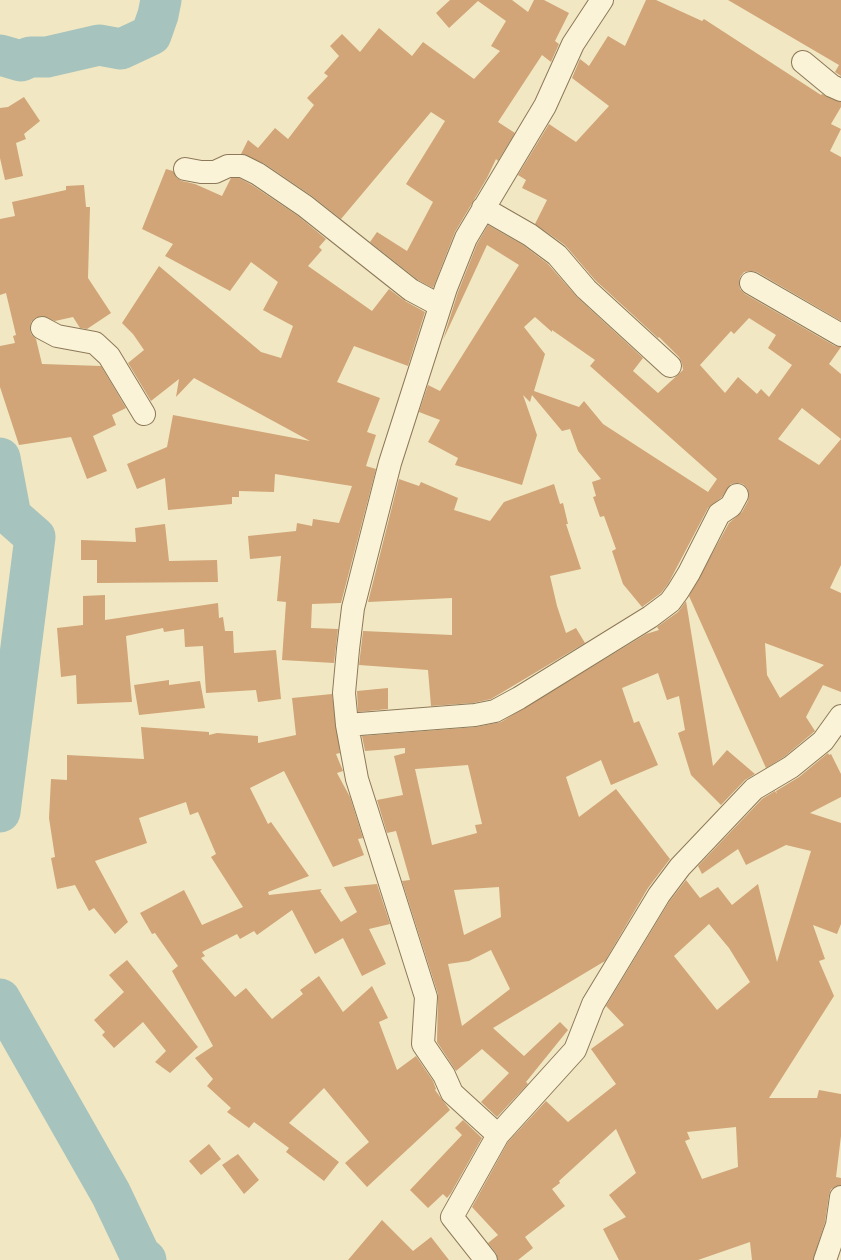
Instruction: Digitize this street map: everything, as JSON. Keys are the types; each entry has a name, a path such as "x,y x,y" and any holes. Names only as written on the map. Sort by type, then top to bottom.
{"street":[{"path":"498,1135 452,1093 444,1075 423,1044 426,997 362,800 347,725 344,693 353,608 390,462 439,306 466,238 546,106 573,44 602,0"},
{"path":"803,62 832,86 841,90"},
{"path":"185,169 201,172 214,172 228,166 242,166 258,174 305,206 411,290 439,306"},
{"path":"483,208 530,235 558,255 586,289 670,366"},
{"path":"751,283 841,335"},
{"path":"42,328 57,336 95,343 109,356 144,414"},
{"path":"347,725 475,715 495,711 519,698 650,617 670,602 689,573 719,514 731,506 737,494"},
{"path":"837,721 841,746"},
{"path":"486,1260 452,1217 498,1135 576,1050 593,1004 659,895 680,867 754,789 791,767 823,741 837,721"},
{"path":"825,1260 837,1225 841,1197"}],"building":[{"path":"450,0 512,0 528,12 534,0 544,0 569,13 555,41 559,44 551,62 542,55 498,122 515,133 498,161 496,159 487,178 455,232 433,288 418,280 370,242 377,232 407,251 433,202 406,184 445,121 431,112 341,219 312,196 265,164 241,154 248,140 258,148 275,128 288,139 314,105 307,98 328,76 324,73 339,56 330,46 342,34 360,52 379,28 412,56 423,42 474,79 500,51 491,46 506,21 478,1 449,28 436,13"},
{"path":"646,0 656,0 702,21 704,19 821,95 822,94 841,102 841,107 831,124 841,129 830,151 841,157 841,321 757,272 744,272 740,277 739,283 740,289 745,294 835,346 841,347 829,364 841,374 841,439 841,565 830,588 841,593 841,692 823,685 806,717 815,731 784,757 766,768 689,596 729,523 742,512 748,501 749,494 747,488 743,484 731,484 722,497 708,508 668,584 661,593 642,607 623,584 612,551 616,549 604,516 600,517 593,497 596,496 592,482 601,479 578,451 570,429 562,431 532,395 530,402 523,395 537,435 522,485 455,465 458,458 428,442 440,420 419,412 428,385 440,391 519,265 487,245 443,340 458,292 477,244 488,225 523,245 548,264 578,298 643,358 633,371 658,393 683,370 679,357 659,337 658,338 595,280 565,245 535,224 547,200 522,188 526,180 518,175 549,124 576,142 609,106 572,78 580,59 589,66 608,36 625,46","holes":["535,317 552,332 552,330 595,360 590,366 717,479 708,492 603,424 584,401 579,407 534,391 545,354 524,327","749,318 776,335 768,348 792,365 769,397 761,389 757,394 738,377 725,393 700,365 731,331 734,334","802,408 841,439 819,465 778,439","765,643 824,665 780,698 767,675"]},
{"path":"728,0 841,0 841,76 835,72 839,65"},
{"path":"24,97 40,121 24,134 26,139 16,143 23,176 5,180 0,158 0,108 8,107"},
{"path":"166,169 173,171 177,178 182,181 195,184 222,196 231,178 239,178 252,185 298,216 326,239 319,247 322,250 308,266 372,311 389,289 405,301 425,312 408,366 354,346 337,382 380,398 367,432 376,435 366,466 376,469 341,603 312,604 311,628 338,629 334,663 282,660 286,602 277,601 281,556 250,559 248,536 296,531 297,523 312,526 313,519 339,523 352,486 275,474 274,492 239,491 239,497 232,497 232,504 168,510 165,478 137,489 127,464 167,447 173,415 310,441 194,378 176,397 179,379 151,401 128,363 144,350 133,334 122,323 159,266 261,352 281,358 293,326 263,310 278,282 251,262 230,291 165,256 173,244 142,229"},
{"path":"84,185 86,207 90,207 88,278 111,313 87,329 80,328 73,317 55,321 42,316 35,318 31,322 30,328 31,334 36,339 42,364 101,366 126,408 112,415 116,425 93,436 107,471 87,479 71,437 19,445 0,387 0,346 15,343 13,336 16,335 6,293 0,295 0,219 15,216 12,202 66,190 66,186"},
{"path":"399,479 419,486 421,482 458,498 454,510 490,521 504,502 554,484 560,504 563,503 568,524 566,524 581,569 550,576 557,606 566,633 576,628 585,643 491,699 473,703 431,706 428,670 359,665 363,631 452,635 452,598 368,602"},
{"path":"165,524 169,561 217,560 218,582 97,583 97,560 81,560 81,540 136,542 135,528"},
{"path":"105,595 105,620 218,603 219,618 223,617 225,631 233,631 234,653 276,650 281,699 258,702 256,690 206,693 203,646 185,647 184,629 164,632 163,628 126,636 132,702 77,704 76,675 61,677 57,628 83,625 83,596"},
{"path":"686,601 713,766 727,750 755,774 745,780 721,805 691,775 678,733 685,730 679,696 667,700 658,673 622,688 634,723 639,721 658,765 611,785 601,760 566,777 579,817 616,789 670,859 648,888 605,961 493,1028 524,1056 560,1022 568,1030 526,1082 528,1084 497,1117 481,1102 509,1073 482,1049 456,1071 437,1042 438,994 402,881 410,880 396,831 387,833 377,800 403,795 394,756 405,753 405,748 365,751 362,736 476,727 501,722 646,634 659,630 657,627 678,612","holes":["468,765 482,824 475,825 477,833 432,845 415,769","499,887 501,917 464,935 454,890","491,950 510,989 462,1026 448,964 469,961"]},
{"path":"169,680 169,685 200,681 205,708 139,715 134,685"},
{"path":"388,688 388,709 358,712 357,691"},
{"path":"332,694 340,753 336,754 343,771 337,773 350,797 363,838 358,839 364,855 333,867 284,771 250,788 268,824 271,822 309,876 268,892 269,895 322,889 320,891 341,922 357,912 344,887 377,884 390,924 369,929 386,964 362,976 343,938 315,954 292,910 257,935 254,931 240,939 237,934 202,952 205,956 201,958 235,997 246,988 272,1019 303,994 300,990 319,976 343,1012 372,986 388,1018 379,1022 397,1070 416,1056 433,1081 435,1090 450,1110 367,1187 345,1163 369,1142 324,1088 289,1123 339,1162 324,1181 286,1152 289,1148 254,1122 249,1128 227,1112 231,1108 207,1086 213,1079 195,1058 213,1046 172,971 178,966 155,933 152,934 140,913 184,890 202,925 243,907 211,857 216,854 198,812 190,815 186,802 139,818 147,843 95,861 128,922 115,934 94,908 89,911 75,885 57,889 51,858 55,857 49,818 51,779 67,780 67,755 144,759 141,727 209,732 209,735 217,733 258,736 258,743 296,735 292,698"},
{"path":"828,753 829,755 831,754 841,774 841,797 810,813 841,823 841,924 837,934 813,925 825,959 819,961 834,996 769,1098 817,1098 819,1090 841,1094 841,1136 836,1177 841,1178 841,1185 831,1189 825,1222 813,1260 752,1260 750,1242 698,1260 619,1260 603,1229 626,1217 609,1195 636,1173 616,1129 552,1189 565,1206 525,1237 533,1248 518,1260 498,1260 496,1253 488,1243 498,1235 472,1207 508,1142 546,1101 568,1122 616,1084 591,1049 624,1025 606,1006 669,902 686,880 700,898 718,887 732,905 758,884 777,962 811,851 786,845 746,865 738,849 702,874 698,866 762,799 775,791 777,794 776,791 799,777","holes":["709,924 729,948 750,982 717,1010 674,956","736,1127 738,1167 702,1179 685,1141 690,1139 687,1132"]},
{"path":"127,960 198,1047 170,1073 155,1062 166,1051 143,1022 114,1048 102,1035 105,1032 94,1020 124,992 109,975"},
{"path":"463,1120 482,1138 451,1193 447,1198 443,1194 428,1208 410,1190 462,1135 455,1128"},
{"path":"209,1144 221,1159 201,1175 189,1161"},
{"path":"238,1154 259,1180 244,1194 222,1165"},
{"path":"382,1220 413,1251 431,1237 449,1260 348,1260"}],"waterway":[{"path":"0,55 21,61 30,57 47,57 99,45 121,49 151,35 158,15 161,0"},
{"path":"0,458 11,516 35,537 0,812"},
{"path":"0,999 111,1194 140,1255 146,1260"}]}
